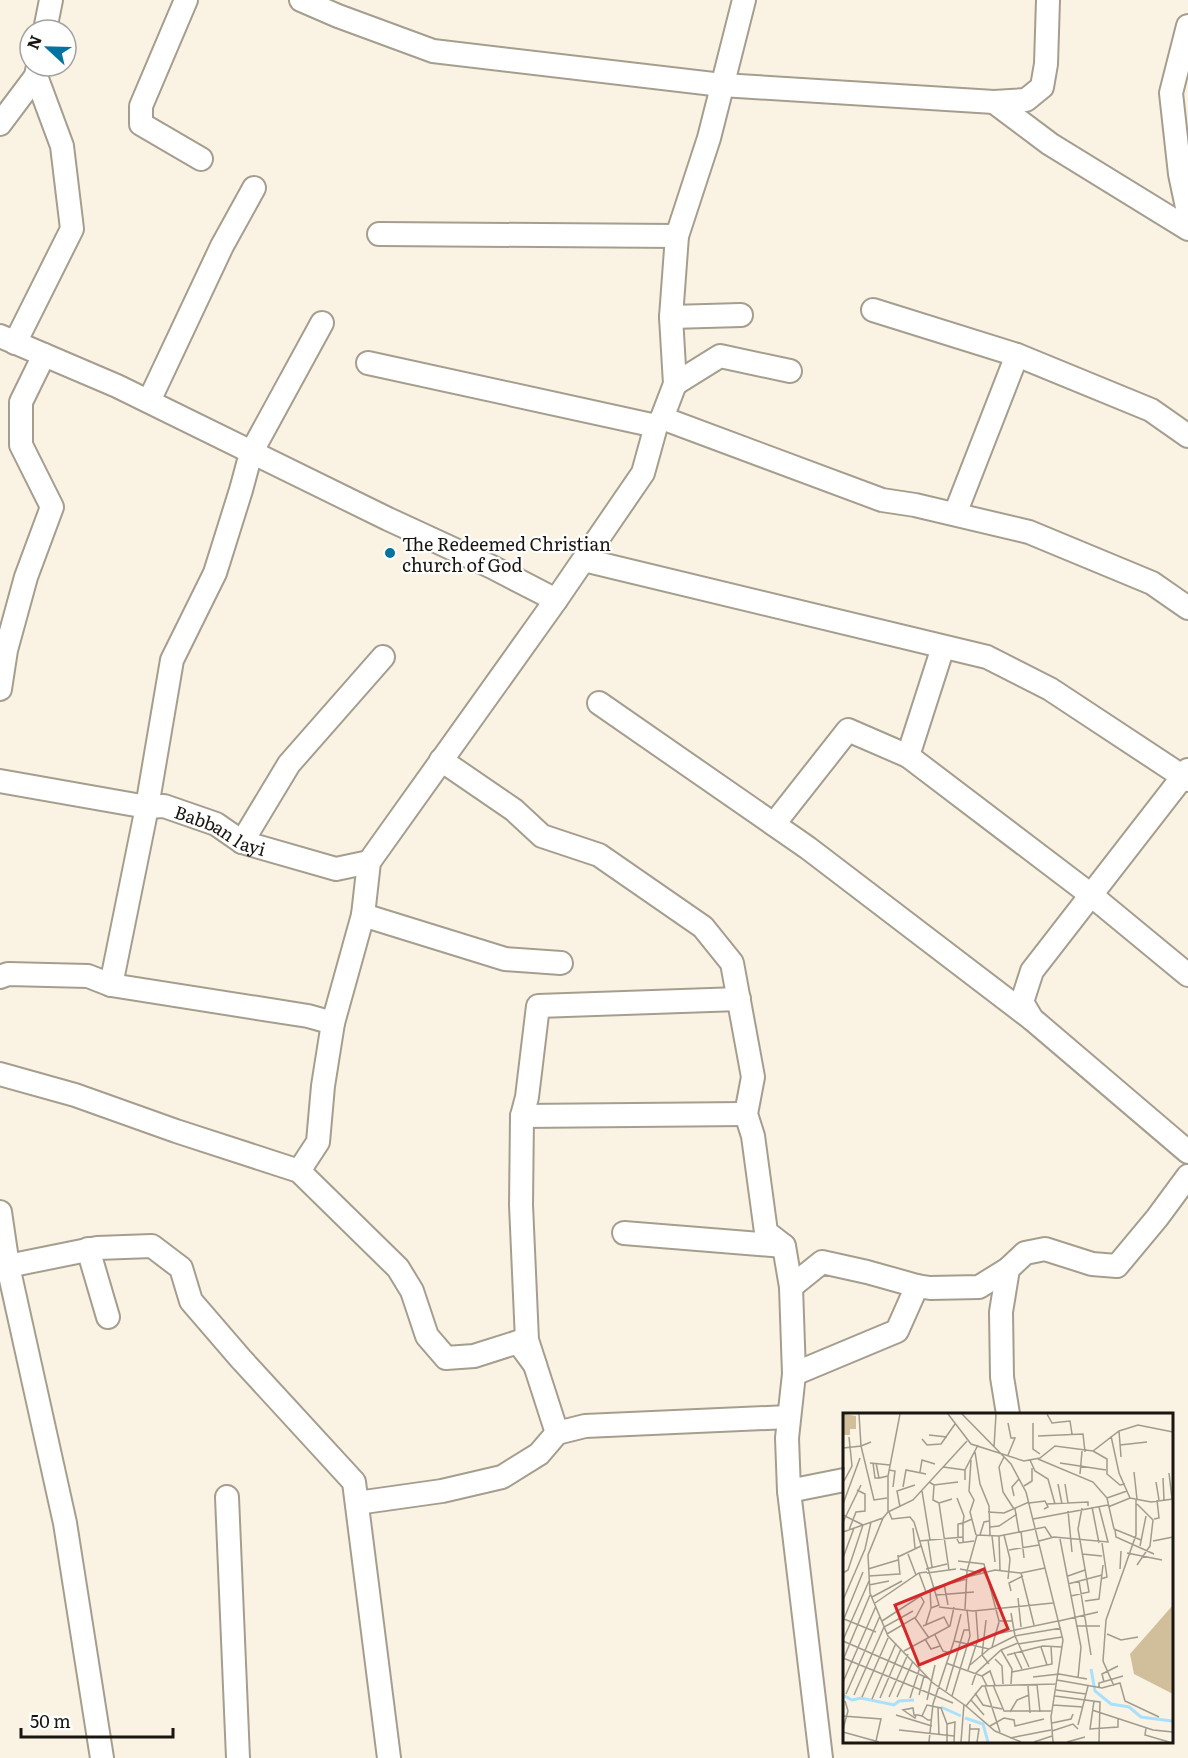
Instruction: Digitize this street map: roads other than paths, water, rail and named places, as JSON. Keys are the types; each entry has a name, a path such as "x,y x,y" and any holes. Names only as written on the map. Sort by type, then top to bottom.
{"street":[{"path":"47,18 51,0"},
{"path":"186,0 141,106 141,124 201,159"},
{"path":"301,0 433,51 722,85 994,102 1026,100 1042,87 1046,64 1048,0"},
{"path":"299,1171 318,1142 323,1086 333,1023 363,915 369,862 556,600 643,473 659,422 675,384 671,317 677,236 709,138 744,0"},
{"path":"1188,26 1171,93 1180,174 1188,212"},
{"path":"0,124 32,78"},
{"path":"39,78 62,146 72,229 7,340 149,401 251,453 492,567 556,600"},
{"path":"994,102 1050,144 1188,229"},
{"path":"149,401 222,246 254,188"},
{"path":"379,234 677,236"},
{"path":"873,310 1017,355 1151,410 1188,436"},
{"path":"671,317 741,315"},
{"path":"111,985 147,807 172,660 215,573 251,453 322,323"},
{"path":"0,688 3,650 26,577 52,507 21,445 21,402 44,355"},
{"path":"955,514 1017,355"},
{"path":"675,384 720,356 790,372"},
{"path":"368,363 659,422 882,500 915,505 1029,532 1152,584 1188,608"},
{"path":"584,560 987,657 1050,688 1186,776 1032,972 1022,1002 1032,1019"},
{"path":"908,756 943,647"},
{"path":"242,842 289,764 383,657"},
{"path":"599,703 808,848 1032,1019 1188,1152"},
{"path":"774,824 848,730 908,756 1091,895 1188,975"},
{"path":"441,760 513,810 542,836 599,855 703,927 732,963 753,1077 746,1114 753,1136 766,1232 784,1246 791,1287 794,1374 787,1438 789,1491 821,1758"},
{"name":"Babban layi","path":"0,781 147,807 164,806 216,824 242,842 336,869 369,862"},
{"path":"363,915 505,959 561,963"},
{"path":"0,977 8,974 88,976 111,985 308,1016 333,1023"},
{"path":"557,1433 527,1340 521,1205 522,1116 527,1097 538,1006 739,999"},
{"path":"0,1074 75,1095 299,1171 398,1268 412,1291 427,1336 446,1358 474,1356 518,1342 535,1365"},
{"path":"522,1116 746,1114"},
{"path":"791,1287 822,1262 930,1288 979,1287 1008,1269 1025,1253 1045,1249 1092,1264 1117,1266 1188,1176"},
{"path":"0,1212 8,1266 65,1523 102,1758"},
{"path":"624,1233 784,1246"},
{"path":"8,1266 88,1250 152,1246 181,1268 191,1301 354,1482 389,1758"},
{"path":"88,1250 108,1317"},
{"path":"1008,1269 1001,1312 1002,1377 1008,1413"},
{"path":"794,1374 897,1331 917,1286"},
{"path":"357,1503 442,1491 502,1477 539,1454 557,1433 585,1426 789,1417"},
{"path":"789,1491 843,1480"},
{"path":"227,1497 238,1758"}],"place":[{"name":"The Redeemed Christian church of God","path":"390,553"}]}
